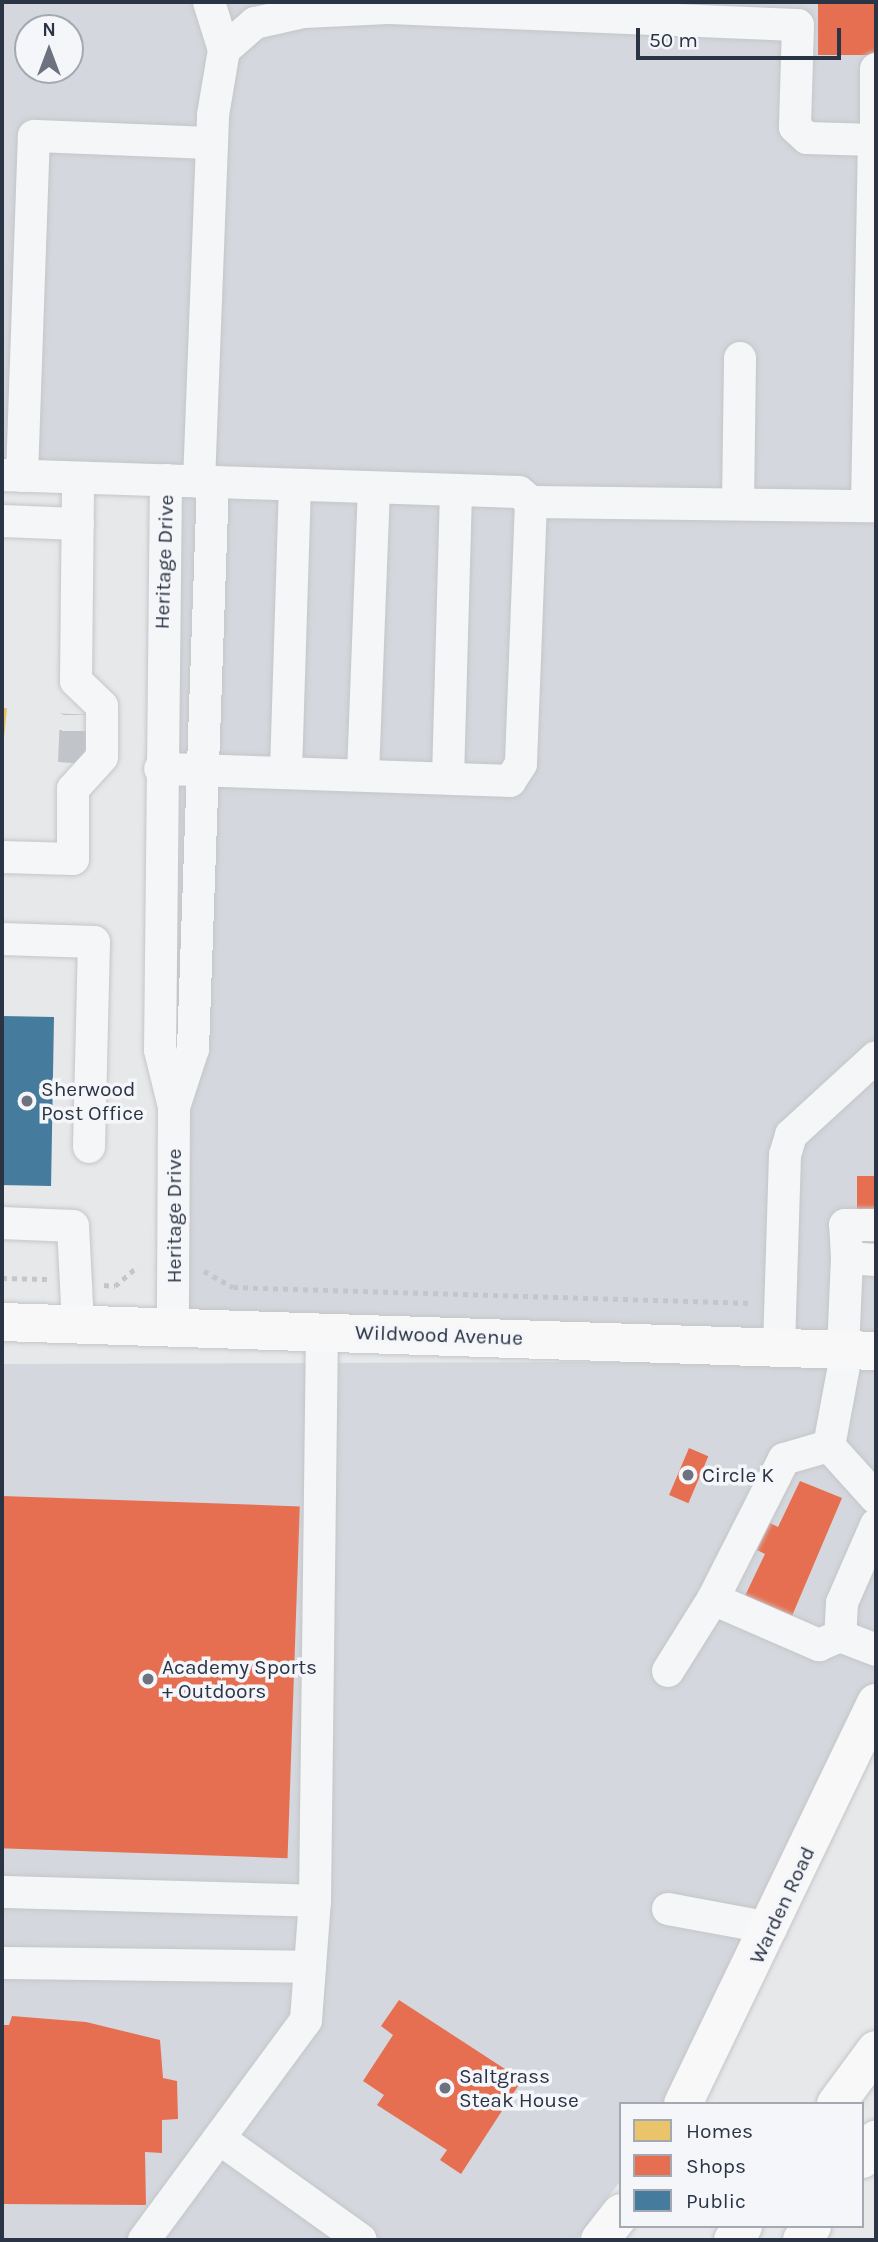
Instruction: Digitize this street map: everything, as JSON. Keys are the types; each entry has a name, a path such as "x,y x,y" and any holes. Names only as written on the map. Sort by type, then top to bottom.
{"main road":[{"name":"Wildwood Avenue","path":"2,1322 779,1346 861,1353"},
{"name":"Warden Road","path":"684,2102 771,1928 876,1703"},
{"path":"771,1928 876,1765"},
{"path":"837,2102 876,2050"},
{"path":"864,2156 876,2140"},
{"path":"600,2240 619,2216"}],"street":[{"path":"209,2 225,50 212,143 206,482 519,492 531,502 871,506 876,69"},
{"path":"225,50 255,23 304,12 388,5 798,14 795,127 807,138 875,140"},
{"path":"166,480 12,476 34,136 212,143"},
{"path":"738,504 740,358"},
{"path":"76,714 78,478"},
{"name":"Heritage Drive","path":"173,1326 174,1107 160,1050 160,769 166,480 206,482 193,1049 174,1107"},
{"path":"286,771 295,485"},
{"path":"363,774 374,488"},
{"path":"448,778 456,490"},
{"path":"160,769 286,771 510,781 521,764 531,502"},
{"path":"2,521 78,524"},
{"path":"2,857 73,859 74,776 102,757 102,706 76,681"},
{"path":"2,939 94,942 89,1147"},
{"path":"779,1346 785,1155 791,1135 876,1057"},
{"path":"2,1223 73,1226 78,1324"},
{"path":"829,1446 861,1353 862,1259 845,1225 876,1225"},
{"path":"144,2240 306,2020 316,1901 322,1331"},
{"path":"829,1446 876,1498"},
{"path":"668,1671 713,1599 784,1459 829,1446"},
{"path":"840,1636 842,1603 876,1525"},
{"path":"713,1599 819,1645 840,1636 876,1650"},
{"path":"2,1892 316,1901"},
{"path":"668,1909 771,1928"},
{"path":"2,1963 310,1967"},
{"path":"220,2139 360,2240"}],"path":[{"path":"202,1261 205,1274 233,1287 780,1304"}],"shaded area":[{"path":"2,2 876,2 876,1351 173,1326 166,480 2,475"},
{"path":"876,1361 876,1731 679,2102 619,2102 619,2183 576,2240 2,2240 2,1364"}],"building: Homes":[{"path":"2,708 7,708 2,758"}],"building: Shops":[{"path":"818,2 876,2 876,55 818,55"},
{"path":"857,1176 876,1176 876,1216 857,1216"},
{"name":"Circle K","path":"689,1448 708,1456 688,1503 669,1495"},
{"name":"Circle K","path":"800,1481 842,1498 789,1623 743,1600 765,1554 757,1550 770,1523 778,1527"},
{"name":"Academy Sports + Outdoors","path":"2,1496 300,1506 288,1858 2,1848"},
{"name":"Saltgrass Steak House","path":"399,2000 522,2080 461,2174 440,2160 447,2150 377,2105 384,2095 363,2081 393,2035 381,2026"},
{"path":"12,2016 86,2022 160,2040 163,2078 177,2081 178,2119 162,2120 162,2153 145,2152 146,2205 2,2204 2,2025 9,2025"}],"building: Public":[{"name":"Sherwood Post Office","path":"2,1016 54,1017 51,1186 2,1185"}],"tunnel":[{"path":"74,763 76,714"}],"place":[{"name":"Sherwood Post Office","path":"27,1101"},
{"name":"Circle K","path":"688,1475"},
{"name":"Academy Sports + Outdoors","path":"148,1679"},
{"name":"Saltgrass Steak House","path":"445,2088"}]}
